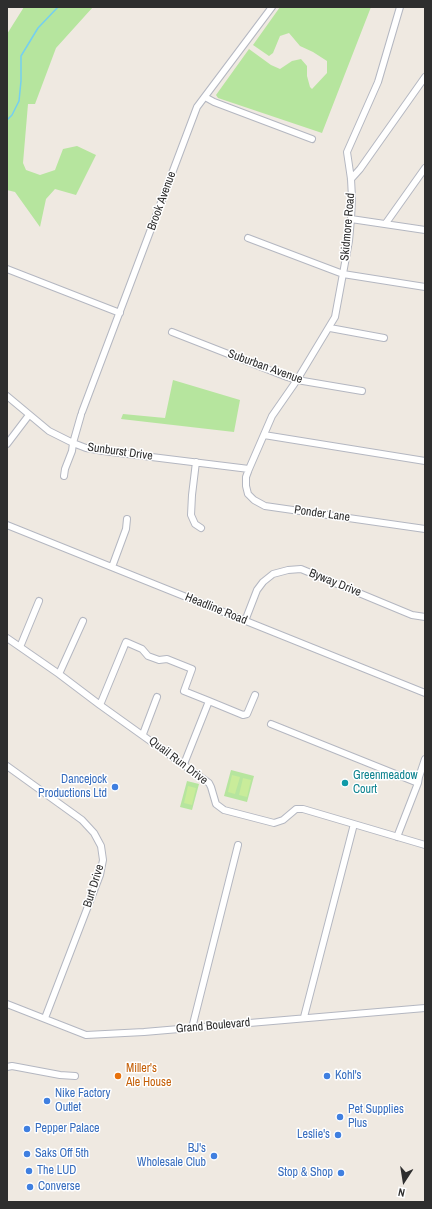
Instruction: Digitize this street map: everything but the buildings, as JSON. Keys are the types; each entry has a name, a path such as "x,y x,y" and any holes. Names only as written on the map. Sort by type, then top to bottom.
{"street":[{"name":"Brook Avenue","path":"64,476 82,414 197,107 272,7"},
{"name":"Skidmore Road","path":"249,469 272,416 297,380 330,328 335,317 349,241 351,219 351,179 346,152 378,82 400,7"},
{"path":"351,179 360,169 425,77"},
{"path":"205,97 312,139"},
{"path":"386,223 425,168"},
{"path":"351,219 425,230"},
{"path":"248,238 343,274 425,287"},
{"path":"7,269 120,313"},
{"path":"330,328 384,338"},
{"name":"Suburban Avenue","path":"172,332 297,380 362,391"},
{"name":"Sunburst Drive","path":"7,396 49,431 86,448 249,469"},
{"path":"7,444 29,415"},
{"path":"264,436 425,461"},
{"path":"196,462 191,515 195,524 201,528"},
{"name":"Ponder Lane","path":"249,469 246,477 248,494 254,500 265,506 425,529"},
{"path":"112,567 126,529 127,519"},
{"name":"Headline Road","path":"7,525 425,693"},
{"name":"Byway Drive","path":"245,621 256,590 263,582 273,574 288,570 301,569 412,615 425,617"},
{"path":"20,647 39,601"},
{"path":"59,674 83,621"},
{"name":"Quail Run Drive","path":"7,638 209,783 216,804 224,810 274,823 283,820 296,809 300,808 425,845"},
{"path":"100,705 126,642 142,649 148,656 159,660 167,659 192,669 184,691 243,715 247,714 255,695"},
{"path":"142,734 157,697"},
{"path":"184,764 209,701"},
{"path":"271,724 418,783"},
{"path":"397,836 418,783 425,760"},
{"name":"Burt Drive","path":"7,766 82,820 94,833 101,846 103,860 100,875 45,1018"},
{"path":"304,1018 354,824"},
{"path":"192,1028 238,845"},
{"name":"Grand Boulevard","path":"7,1004 86,1035 192,1028 425,1008"},
{"path":"7,1067 12,1066 60,1075 75,1076"}],"green space":[{"path":"24,7 93,7 56,48 35,104 28,104 23,163 26,170 40,175 55,170 63,149 77,146 96,155 76,195 55,189 46,199 40,227 15,192 7,190 7,34"},
{"path":"280,7 371,7 322,133 218,98 216,95 249,49 271,65 280,69 292,61 301,59 307,66 307,76 312,89 327,73 327,61 300,46 289,33 280,36 273,53 269,56 253,45"},
{"path":"173,380 240,400 234,432 121,419 123,414 165,418"},
{"path":"231,770 254,776 247,802 224,796"},
{"path":"232,775 240,777 235,794 228,792"},
{"path":"243,778 251,780 247,797 239,795"},
{"path":"187,781 199,784 192,810 180,807"},
{"path":"188,786 196,788 192,805 184,803"}],"waterway":[{"path":"7,120 12,115 19,101 21,56 38,28 58,7"}],"place":[{"name":"Greenmeadow Court","path":"345,783"},
{"name":"Dancejock Productions Ltd","path":"115,787"},
{"name":"Miller's Ale House","path":"118,1076"},
{"name":"Kohl's","path":"327,1076"},
{"name":"Nike Factory Outlet","path":"47,1101"},
{"name":"Pet Supplies Plus","path":"340,1117"},
{"name":"Pepper Palace","path":"27,1129"},
{"name":"Leslie's","path":"338,1135"},
{"name":"Saks Off 5th","path":"27,1154"},
{"name":"BJ's Wholesale Club","path":"214,1156"},
{"name":"The LUD","path":"29,1171"},
{"name":"Stop & Shop","path":"341,1173"},
{"name":"Converse","path":"30,1187"}]}
